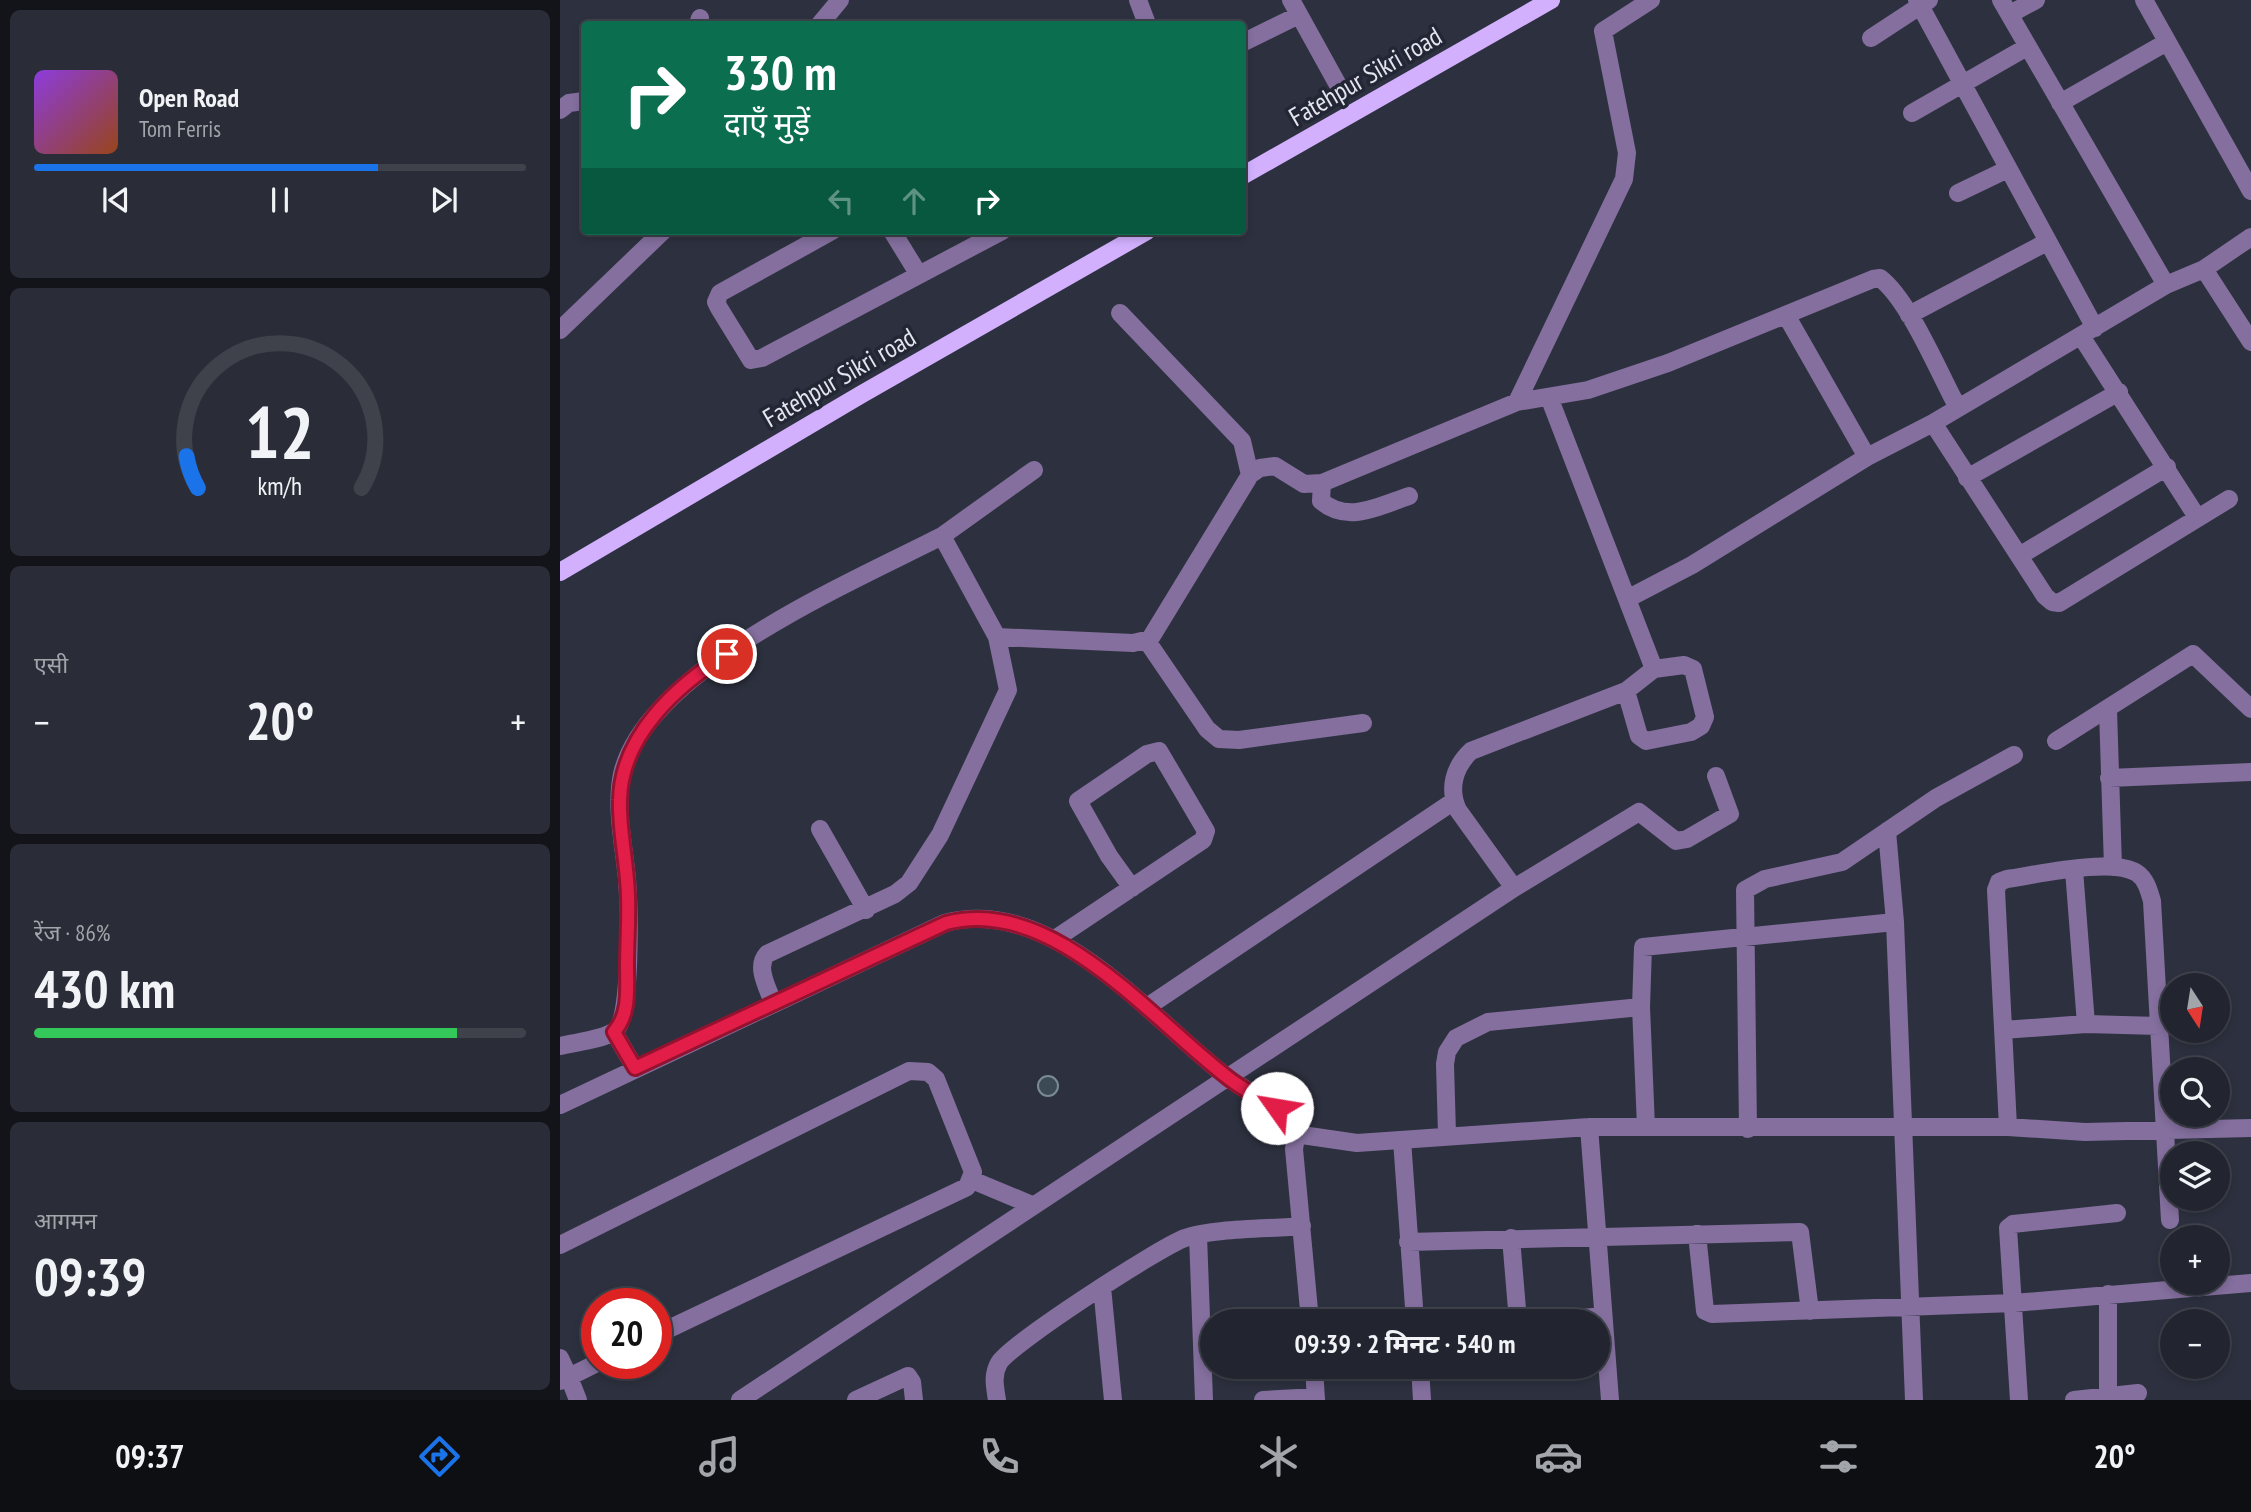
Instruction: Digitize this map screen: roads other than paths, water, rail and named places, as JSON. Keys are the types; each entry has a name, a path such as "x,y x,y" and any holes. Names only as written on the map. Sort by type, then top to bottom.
{"main road":[{"name":"Fatehpur Sikri road","path":"1246,174 1551,0"},
{"name":"Fatehpur Sikri road","path":"560,572 874,387 1140,235"}],"street":[{"path":"823,21 841,0"},
{"path":"1138,0 1146,21"},
{"path":"1517,402 1624,179 1627,153 1602,31 1651,0"},
{"path":"2036,0 2006,7 2166,285"},
{"path":"2144,0 2251,191"},
{"path":"1871,38 1922,2 2047,242 2119,392 2197,517"},
{"path":"1246,40 1295,7 1338,85"},
{"path":"2060,103 2167,42"},
{"path":"1912,113 2027,47"},
{"path":"560,110 569,103 581,101"},
{"path":"1958,193 2008,169"},
{"path":"560,330 659,235"},
{"path":"825,235 718,297 719,308 751,360 762,358 994,235"},
{"path":"894,235 919,275"},
{"path":"1627,599 1692,565 1867,457 1933,423 1957,406 2166,285 2204,269 2251,237"},
{"path":"1909,315 2047,242"},
{"path":"2204,269 2245,322 2251,342"},
{"path":"1147,641 1250,475 1260,468 1275,466 1304,484 1322,483 1517,402 1588,390 1668,363 1880,278 1909,315 1957,406"},
{"path":"1120,313 1242,441 1250,475"},
{"path":"1786,315 1867,457"},
{"path":"1967,478 2119,392"},
{"path":"1549,397 1654,669"},
{"path":"1933,423 2045,596 2052,602 2059,603 2229,499"},
{"path":"2019,555 2167,467"},
{"path":"560,1045 614,1032 623,1022 627,1002 628,884 620,801 622,775 629,754 645,726 703,669 821,596 942,536 1034,470"},
{"path":"1322,483 1321,501 1342,513 1353,514 1409,496"},
{"path":"773,1003 761,969 762,960 767,954 866,910 909,883 940,835 1008,690 997,638 942,536"},
{"path":"997,638 1147,641"},
{"path":"1147,641 1207,729 1219,739 1239,740 1363,723"},
{"path":"2056,741 2193,654 2251,709"},
{"path":"1514,888 1454,801 1455,771 1471,751 1626,691 1654,669 1684,666 1693,669 1705,717 1701,726 1691,732 1646,741 1639,736 1626,691"},
{"path":"2108,710 2113,867"},
{"path":"1055,939 1132,888 1206,837 1206,831 1159,751 1147,754 1078,801 1103,846 1132,888"},
{"path":"1748,1129 1745,890 1765,879 1834,865 1936,798 2014,755"},
{"path":"2109,778 2251,772"},
{"path":"740,1400 1514,888 1633,814 1644,814 1676,841 1687,839 1730,814 1716,776"},
{"path":"1147,1007 1454,801"},
{"path":"820,829 866,910"},
{"path":"1887,831 1895,922 1901,1129 1914,1400"},
{"path":"2008,1127 1996,890 1999,883 2074,870 2113,867 2139,874 2147,885 2152,901 2170,1220"},
{"path":"2074,870 2086,1024"},
{"path":"560,1105 773,1003 959,919 1013,921 1055,939 1147,1007 1227,1077 1277,1108"},
{"path":"1646,1128 1641,1007 1643,947 1895,922"},
{"path":"1447,1134 1445,1064 1447,1052 1456,1038 1488,1023 1641,1007"},
{"path":"2003,1030 2086,1024 2159,1026"},
{"path":"614,1032 635,1068"},
{"path":"560,1245 909,1071 928,1072 936,1079 973,1172 967,1187 672,1327"},
{"path":"1589,1127 1602,1309"},
{"path":"1309,1309 1294,1149 1296,1137 1357,1143 1447,1134 1589,1127 2008,1127 2085,1132 2251,1128"},
{"path":"1402,1140 1414,1309"},
{"path":"972,1180 1032,1205"},
{"path":"2019,1400 2007,1233 2013,1224 2117,1213"},
{"path":"996,1400 994,1376 1003,1357 1102,1287 1177,1241 1198,1235 1303,1226"},
{"path":"1408,1242 1801,1233 1810,1311"},
{"path":"1697,1234 1707,1314 2014,1303 2251,1283"},
{"path":"1198,1235 1204,1400"},
{"path":"1511,1238 1517,1309"},
{"path":"1102,1287 1113,1400"},
{"path":"2108,1294 2108,1396"},
{"path":"560,1358 565,1379 578,1400"},
{"path":"565,1379 581,1371"},
{"path":"861,1399 908,1376 912,1382 914,1400"},
{"path":"1263,1400 1316,1398 1315,1379"},
{"path":"1420,1379 1422,1400"},
{"path":"1608,1379 1610,1400"},
{"path":"2074,1400 2138,1392"}]}
